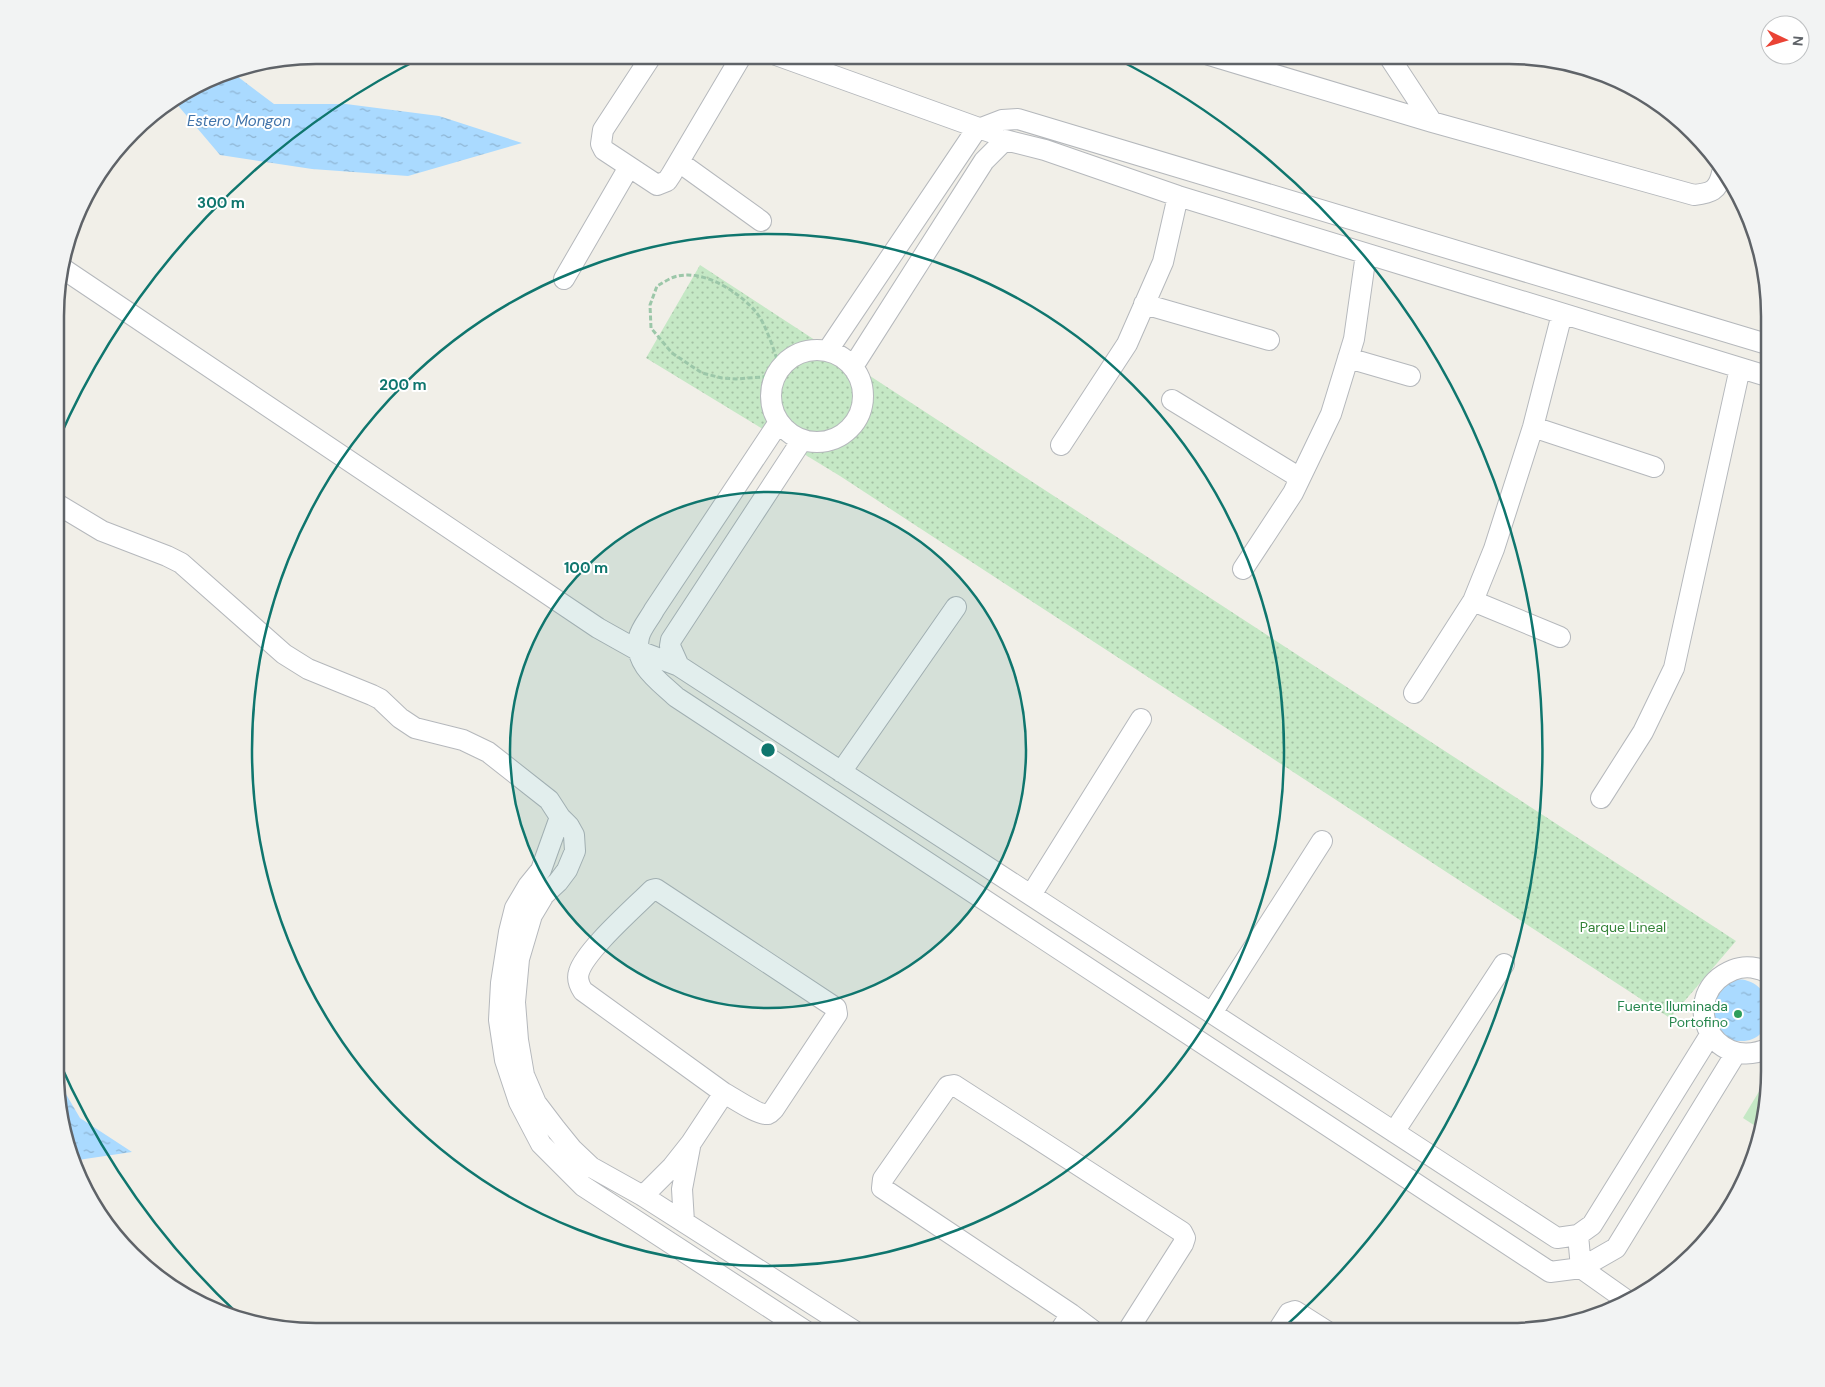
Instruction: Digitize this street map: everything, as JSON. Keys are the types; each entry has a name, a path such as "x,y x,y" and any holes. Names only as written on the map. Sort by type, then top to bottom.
{"street":[{"path":"646,64 603,130 601,138 604,150 657,185 667,181 737,64"},
{"path":"801,64 982,128 1005,140 1045,150 1178,196 1761,374"},
{"path":"1239,64 1432,122 1694,195 1710,193 1720,183 1721,179"},
{"path":"1393,64 1432,122"},
{"path":"828,350 976,130 1002,120 1018,120 1761,342"},
{"path":"854,365 984,160 1005,140"},
{"path":"679,162 760,220"},
{"path":"564,279 629,167"},
{"path":"1061,445 1127,344 1163,262 1178,196"},
{"path":"1243,569 1292,493 1331,414 1354,339 1366,254"},
{"path":"1466,284 1474,256"},
{"path":"68,272 598,628 639,651 679,666 1557,1238 1578,1235 1592,1225 1710,1034"},
{"path":"1144,304 1269,340"},
{"path":"1414,693 1473,601 1494,550 1533,427 1562,314"},
{"path":"812,349 828,350 842,355 854,365 861,379 863,409 856,422 846,434 832,440 817,443 802,440 789,433 779,422 772,408 771,392 777,373 784,363 797,354 812,349"},
{"path":"1348,358 1410,376"},
{"path":"1601,798 1643,732 1674,668 1740,368"},
{"path":"1172,400 1300,478"},
{"path":"779,422 654,610 639,637 639,651 646,669 676,697 1550,1272 1581,1268 1616,1248 1736,1053"},
{"path":"1533,427 1654,467"},
{"path":"679,666 670,646 671,640 802,440"},
{"path":"64,510 102,531 181,563 284,654 308,669 380,699 400,718 416,728 463,740 488,752 549,800 560,818 569,826 574,835 575,851 567,870 544,895 532,915 519,958 515,1002 518,1040 524,1075 536,1103 572,1149 591,1167 643,1196 842,1323"},
{"path":"1473,601 1560,637"},
{"path":"842,772 956,607"},
{"path":"1031,895 1141,719"},
{"path":"560,818 547,858 541,870 517,904 509,932 500,983 499,1020 505,1060 519,1102 540,1144 583,1186 793,1323"},
{"path":"1212,1013 1322,842"},
{"path":"547,858 567,870"},
{"path":"652,889 656,889 836,1008 837,1014 771,1112 764,1114 724,1093 583,991 580,986 578,973 586,957 652,889"},
{"path":"517,904 537,906"},
{"path":"1103,978 1120,953"},
{"path":"1394,1132 1504,964"},
{"path":"1761,968 1737,968 1724,973 1714,982 1706,994 1703,1008 1705,1022 1710,1034 1722,1046 1736,1053 1748,1054 1761,1052"},
{"path":"1084,1323 882,1188 884,1178 948,1086 954,1085 1182,1232 1185,1238 1183,1244 1133,1323"},
{"path":"643,1196 672,1167 691,1143 724,1093"},
{"path":"684,1222 682,1189 686,1160 691,1143"},
{"path":"583,1186 591,1167"},
{"path":"1578,1235 1581,1268 1622,1297"},
{"path":"736,1286 750,1265"},
{"path":"1283,1323 1289,1313 1295,1311 1314,1323"},
{"path":"1065,1323 1071,1314"}],"path":[{"path":"678,276 706,276 734,293 757,312 773,346 777,373 736,379 722,378 702,373 672,353 652,328 650,305 657,286 678,276"}],"green space":[{"name":"Parque Lineal","path":"700,265 1736,941 1670,1018 840,476 646,358"},
{"path":"1761,1088 1755,1126 1743,1118"}],"water":[{"name":"Estero Mongon","path":"237,76 274,104 346,104 439,116 522,143 408,176 312,169 220,155 178,105 204,90"},
{"name":"Fuente Iluminada Portofino","path":"1729,980 1745,980 1757,985 1761,990 1761,1032 1751,1040 1727,1040 1715,1031 1709,1001"},
{"path":"64,1091 80,1118 132,1152 80,1160 72,1137"}],"place":[{"name":"Fuente Iluminada Portofino","path":"1738,1014"}]}
